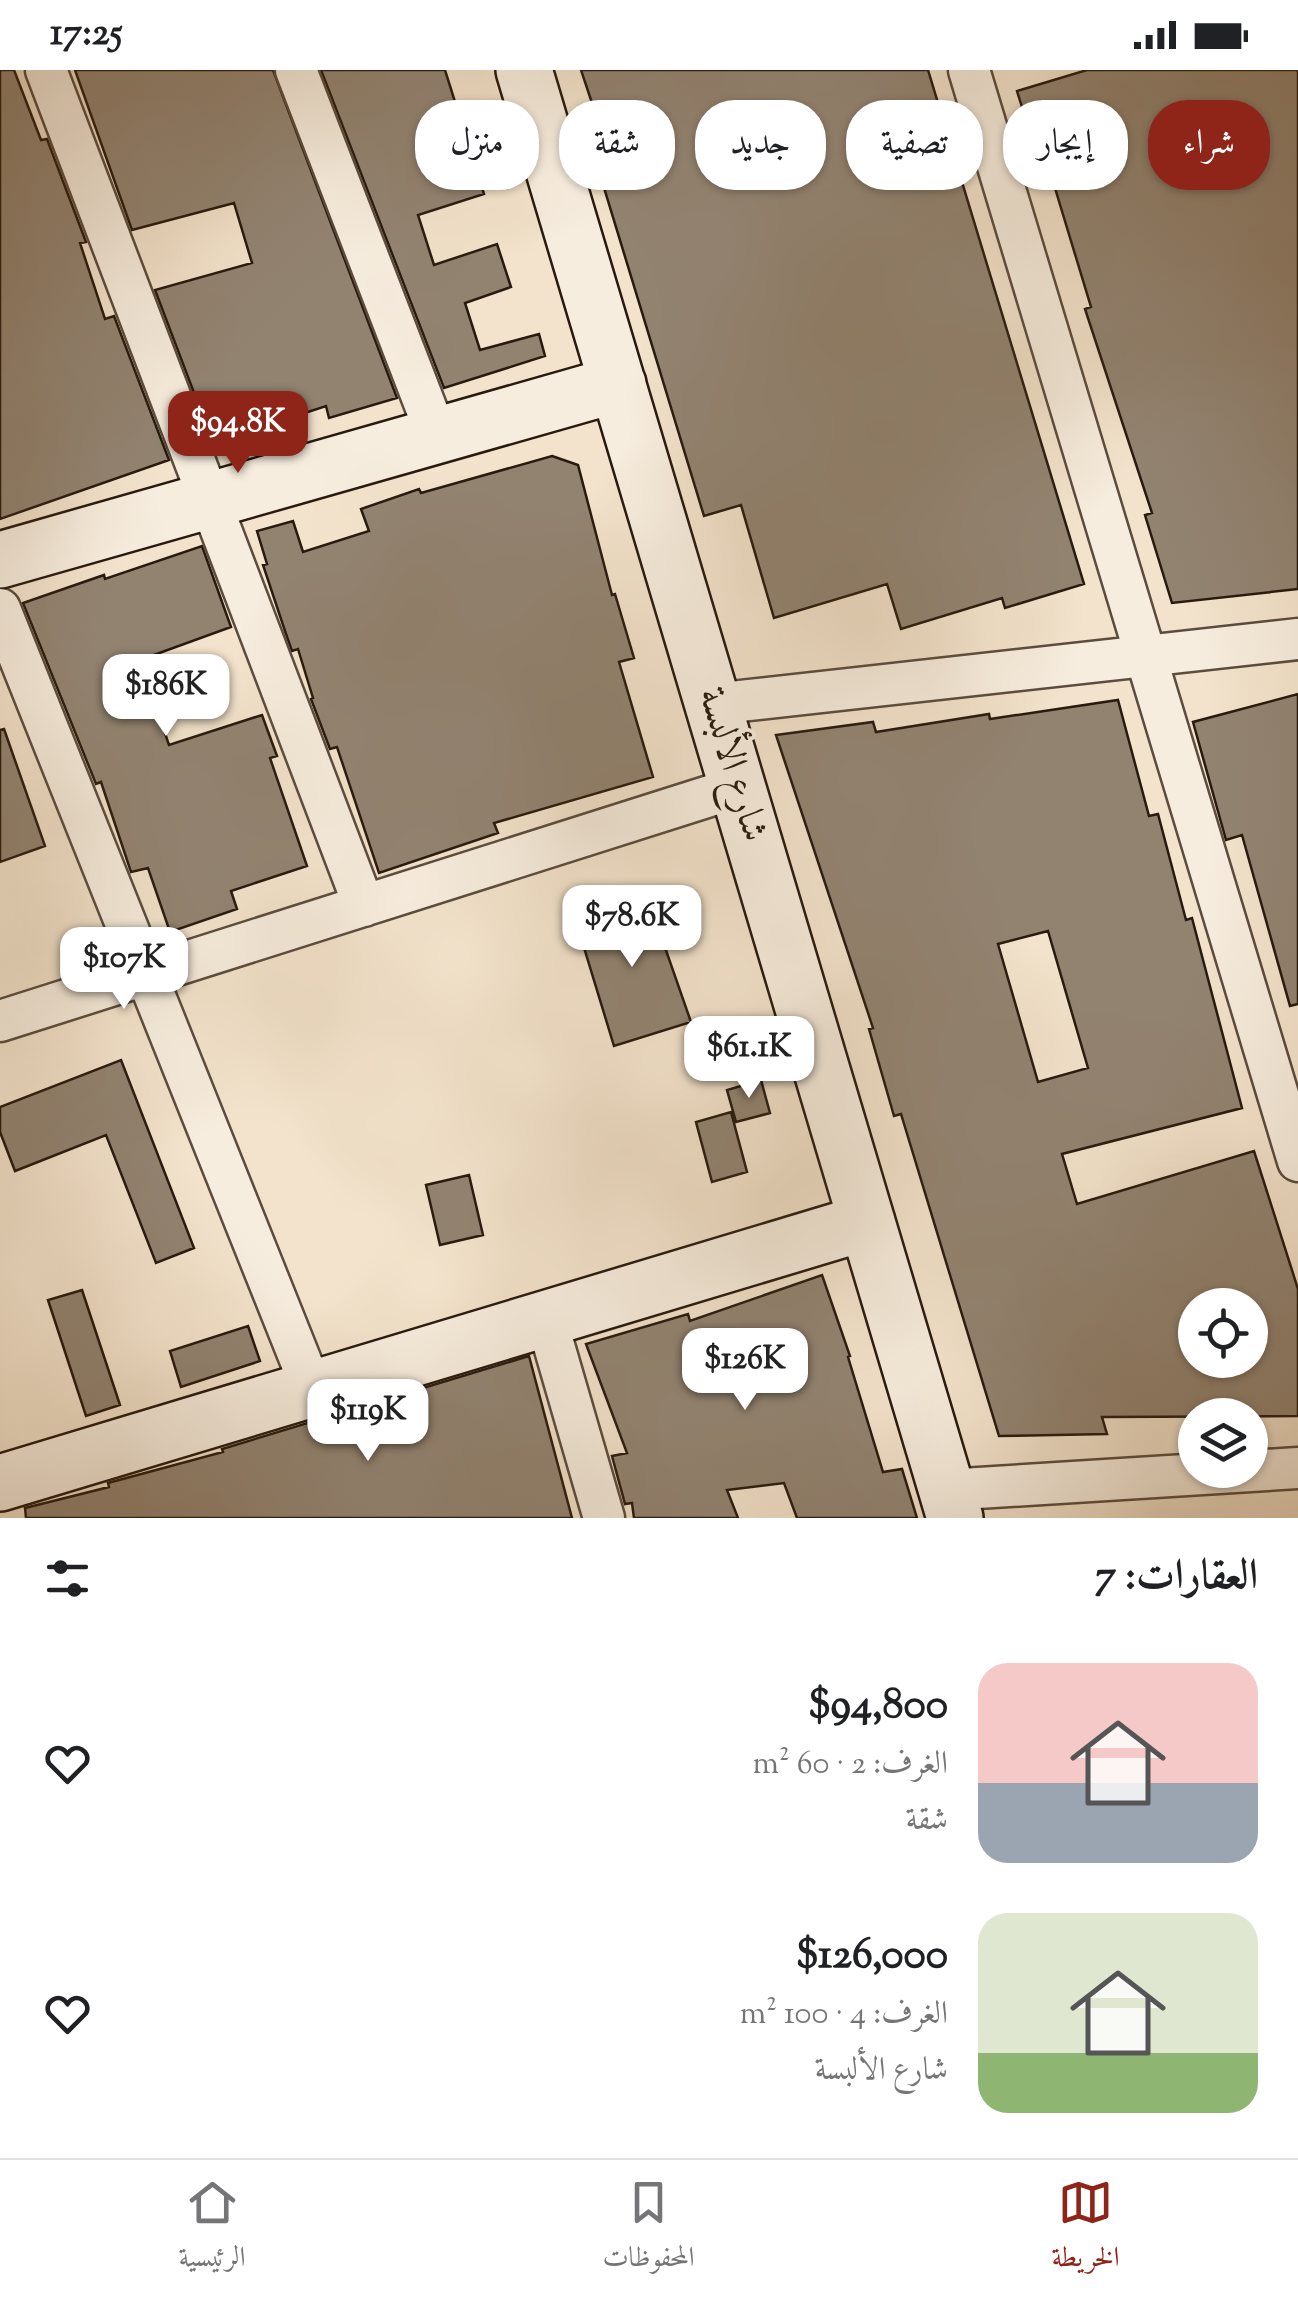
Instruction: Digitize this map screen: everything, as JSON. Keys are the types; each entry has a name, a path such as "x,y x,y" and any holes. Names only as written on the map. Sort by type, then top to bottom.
{"main road":[{"name":"شارع الألبسة","path":"524,70 950,1504"},
{"path":"0,560 618,384"},
{"path":"0,1483 866,1222"}],"street":[{"path":"46,70 364,906"},
{"path":"296,70 437,436"},
{"path":"969,70 1298,1161"},
{"path":"0,608 312,1389"},
{"path":"713,704 1298,639"},
{"path":"0,1021 738,787"},
{"path":"546,1318 604,1518"},
{"path":"950,1504 1298,1468"}],"building":[{"path":"0,70 14,70 41,140 47,139 86,242 80,243 105,319 114,316 169,460 0,519"},
{"path":"75,70 273,70 397,398 329,418 326,406 213,443 155,290 252,263 234,203 132,230"},
{"path":"321,70 445,70 454,100 415,100 415,190 483,190 484,194 418,215 434,265 497,244 511,287 465,303 480,350 539,334 545,356 444,388"},
{"path":"581,70 928,70 937,100 846,100 846,190 964,190 1084,584 1005,608 1002,598 901,629 887,584 774,618 741,505 704,516 605,190 675,190 675,100 591,100"},
{"path":"1087,70 1298,70 1298,589 1172,603 1145,515 1152,513 1085,309 1091,307 1056,190 1128,190 1128,100 1020,100 1017,91"},
{"path":"552,456 578,465 612,595 615,594 634,658 619,662 653,777 494,823 498,833 379,873 337,747 330,749 298,649 292,651 263,565 267,564 257,531 293,521 303,552 369,531 361,509 419,489 421,493"},
{"path":"202,546 231,627 140,660 169,745 262,715 277,756 270,758 307,866 231,891 237,909 170,932 148,868 131,872 101,782 96,784 23,603"},
{"path":"1298,694 1298,1004 1290,1006 1242,835 1226,840 1193,722"},
{"path":"1118,700 1149,816 1158,814 1186,920 1192,918 1242,1108 1062,1154 1077,1204 1254,1151 1298,1289 1298,1416 1268,1416 1268,1398 1178,1398 1178,1417 1102,1417 1107,1434 999,1436 901,1114 894,1116 869,1029 873,1028 776,735 873,722 876,732 989,714 990,719","holes":["1048,931 1088,1068 1038,1082 998,944"]},
{"path":"4,729 45,846 0,862 0,730"},
{"path":"646,893 691,1022 614,1046 575,918"},
{"path":"121,1060 194,1248 156,1263 106,1135 15,1171 0,1132 0,1107"},
{"path":"761,1080 770,1113 736,1122 727,1090"},
{"path":"731,1112 747,1172 712,1182 696,1122"},
{"path":"469,1175 483,1235 440,1245 426,1185"},
{"path":"822,1275 883,1472 902,1469 917,1518 797,1518 784,1483 727,1490 738,1518 634,1518 632,1503 625,1504 612,1456 627,1453 586,1344 688,1314 690,1321"},
{"path":"82,1290 120,1405 86,1416 48,1300"},
{"path":"248,1326 260,1361 181,1387 170,1351"},
{"path":"529,1356 572,1518 26,1518 25,1508 109,1487 108,1483 223,1452 222,1449"}]}
